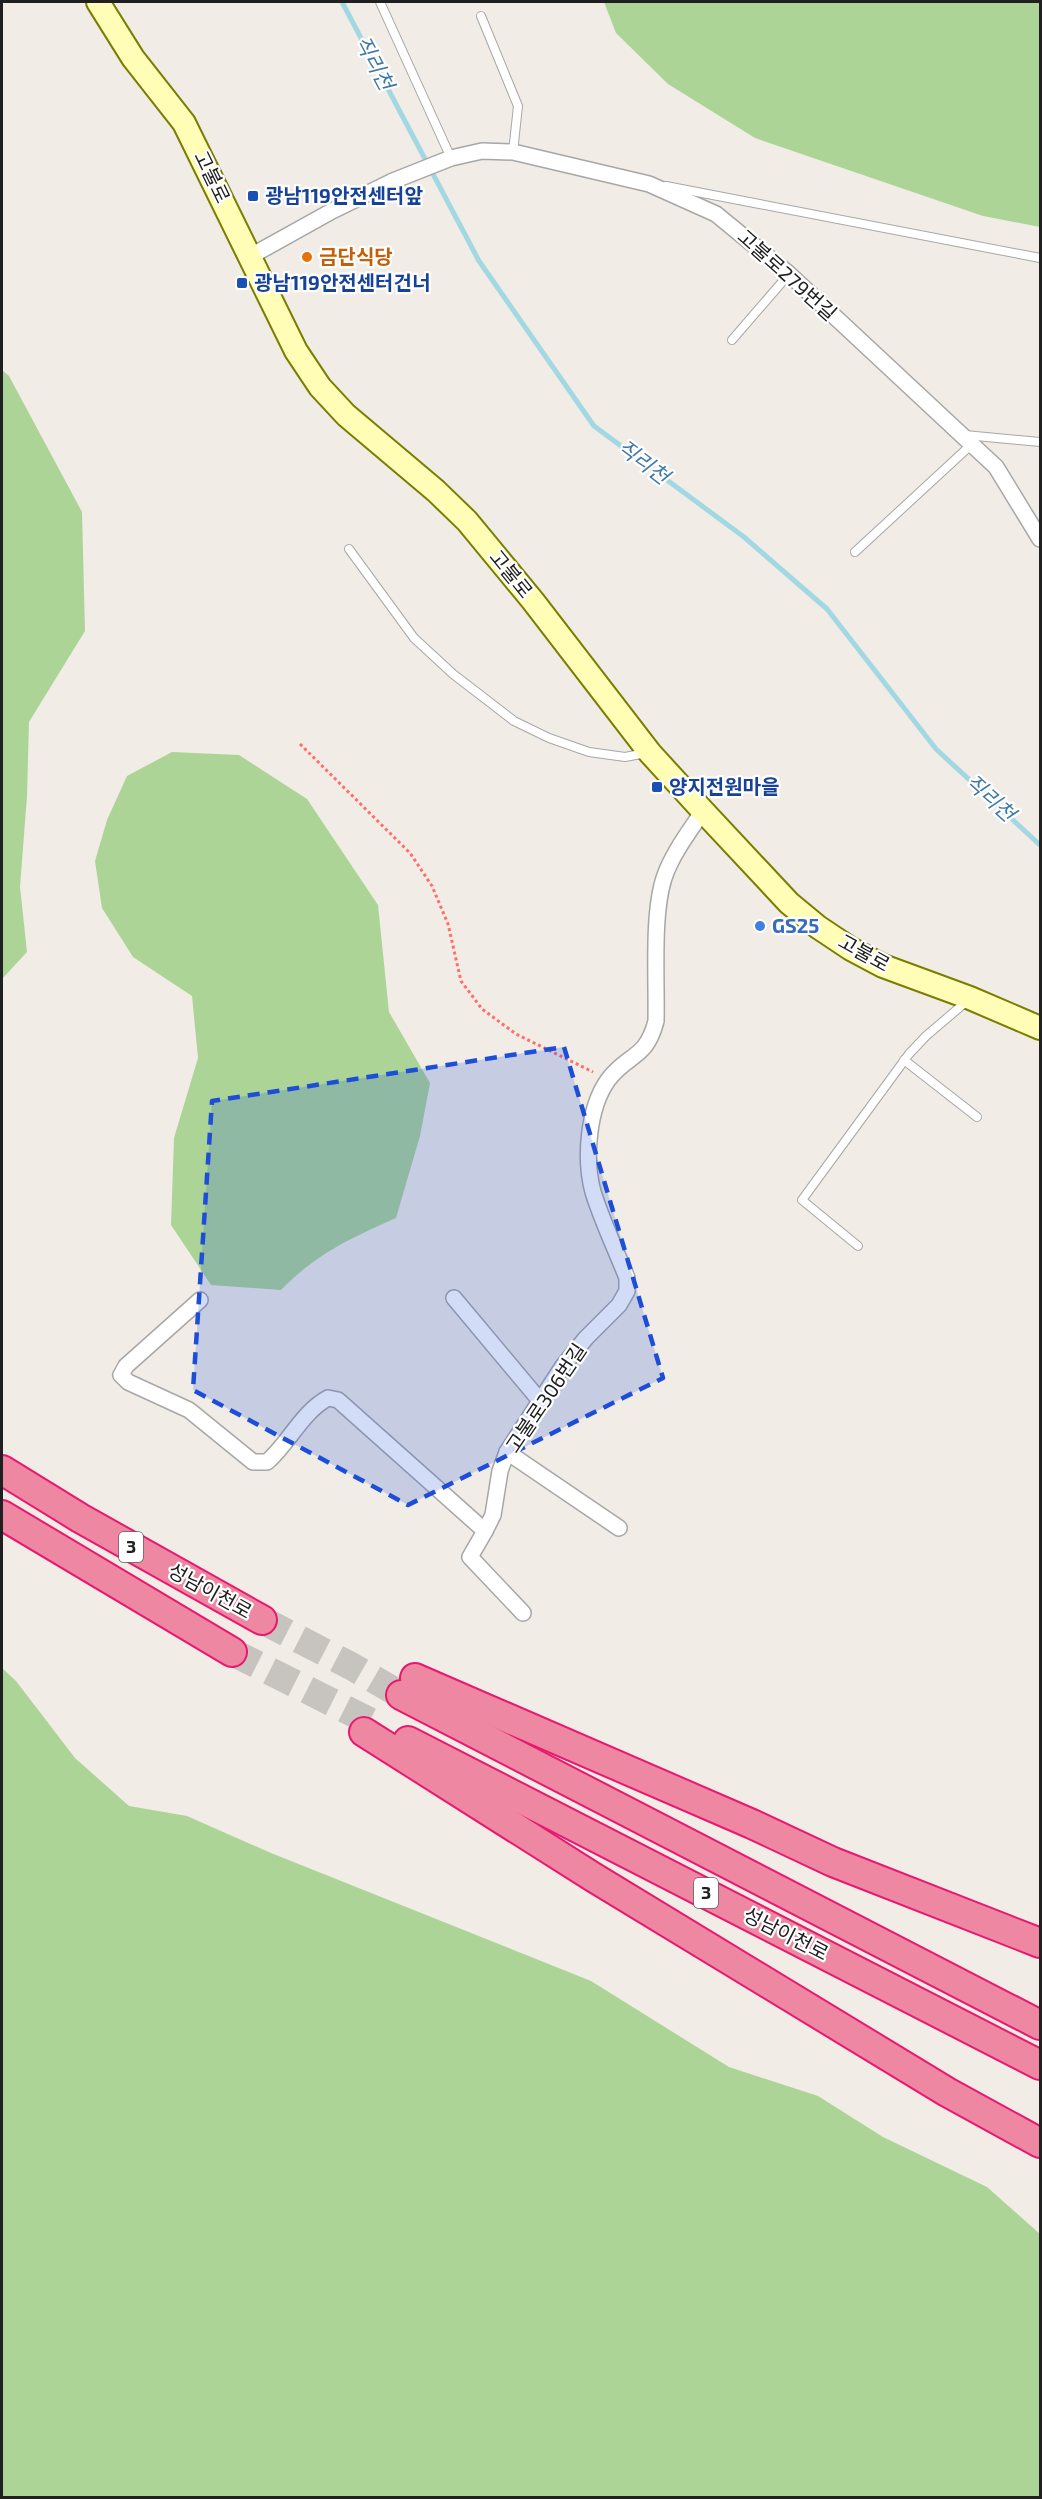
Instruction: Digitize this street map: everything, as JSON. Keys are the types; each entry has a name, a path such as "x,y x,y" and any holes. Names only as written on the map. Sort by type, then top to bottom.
{"highway":[{"name":"성남이천로","path":"2,1470 80,1518 262,1620"},
{"name":"성남이천로","path":"2,1515 232,1652"},
{"name":"성남이천로","path":"1041,1943 833,1862 742,1819 408,1687 1041,2025"},
{"name":"성남이천로","path":"1040,2143 947,2092 593,1877 368,1727 1041,2065"}],"street":[{"name":"고불로","path":"98,2 133,58 184,123 296,351 320,387 346,415 436,491 467,521 527,593 650,753 703,811 789,903 818,927 883,966 970,998 1041,1028"},
{"name":"고불로279번길","path":"251,256 332,211 393,181 451,158 482,152 513,152 649,184 716,214 789,274 996,467 1041,539"},
{"name":"고불로306번길","path":"523,1613 470,1557 493,1515 500,1471 507,1452 563,1366 586,1338 620,1305 627,1292 627,1278 593,1190 589,1153 590,1122 598,1099 609,1079 644,1050 652,1038 656,1021 658,899 664,877 674,855 703,811"},
{"path":"454,1298 541,1401"},
{"path":"200,1300 126,1366 121,1375 128,1382 189,1410 254,1462 267,1462 276,1454 317,1404 328,1398 338,1400 485,1532"},
{"path":"507,1452 619,1528"}],"lane":[{"path":"380,2 451,158"},
{"path":"481,16 518,106 513,152"},
{"path":"649,184 1041,258"},
{"path":"732,340 789,274"},
{"path":"855,552 967,439 1041,442"},
{"path":"349,549 414,638 453,674 514,721 549,738 589,752 625,757 650,753"},
{"path":"858,1246 802,1200 904,1060 926,1036 970,998"},
{"path":"904,1060 977,1117"}],"path":[{"path":"300,744 410,853 432,886 448,924 461,981 482,1009 516,1034 609,1079"}],"highlighted area":[{"path":"564,1047 663,1378 408,1505 193,1390 212,1101"}],"green space":[{"path":"604,2 1040,2 1040,227 983,216 755,138 668,84 616,33"},
{"path":"2,370 9,376 82,512 85,631 29,722 27,796 20,887 27,952 2,979"},
{"path":"172,752 239,755 307,799 378,905 389,1012 430,1083 420,1136 396,1218 335,1248 307,1266 281,1290 211,1285 171,1225 174,1138 198,1058 192,996 133,957 102,908 95,861 107,820 127,776"},
{"path":"2,1668 16,1681 75,1758 129,1806 187,1816 271,1853 591,1981 729,2067 818,2096 883,2137 987,2187 1040,2234 1040,2497 2,2497"}],"waterway":[{"name":"직리천","path":"342,2 479,261 594,426 744,537 827,609 936,749 1040,845"}],"tunnel":[{"path":"262,1620 401,1695"},
{"path":"232,1652 371,1722"}],"place":[{"name":"광남119안전센터앞","path":"253,196"},
{"name":"금단식당","path":"307,257"},
{"name":"광남119안전센터건너","path":"242,283"},
{"name":"양지전원마을","path":"657,787"},
{"name":"GS25","path":"760,926"}]}
